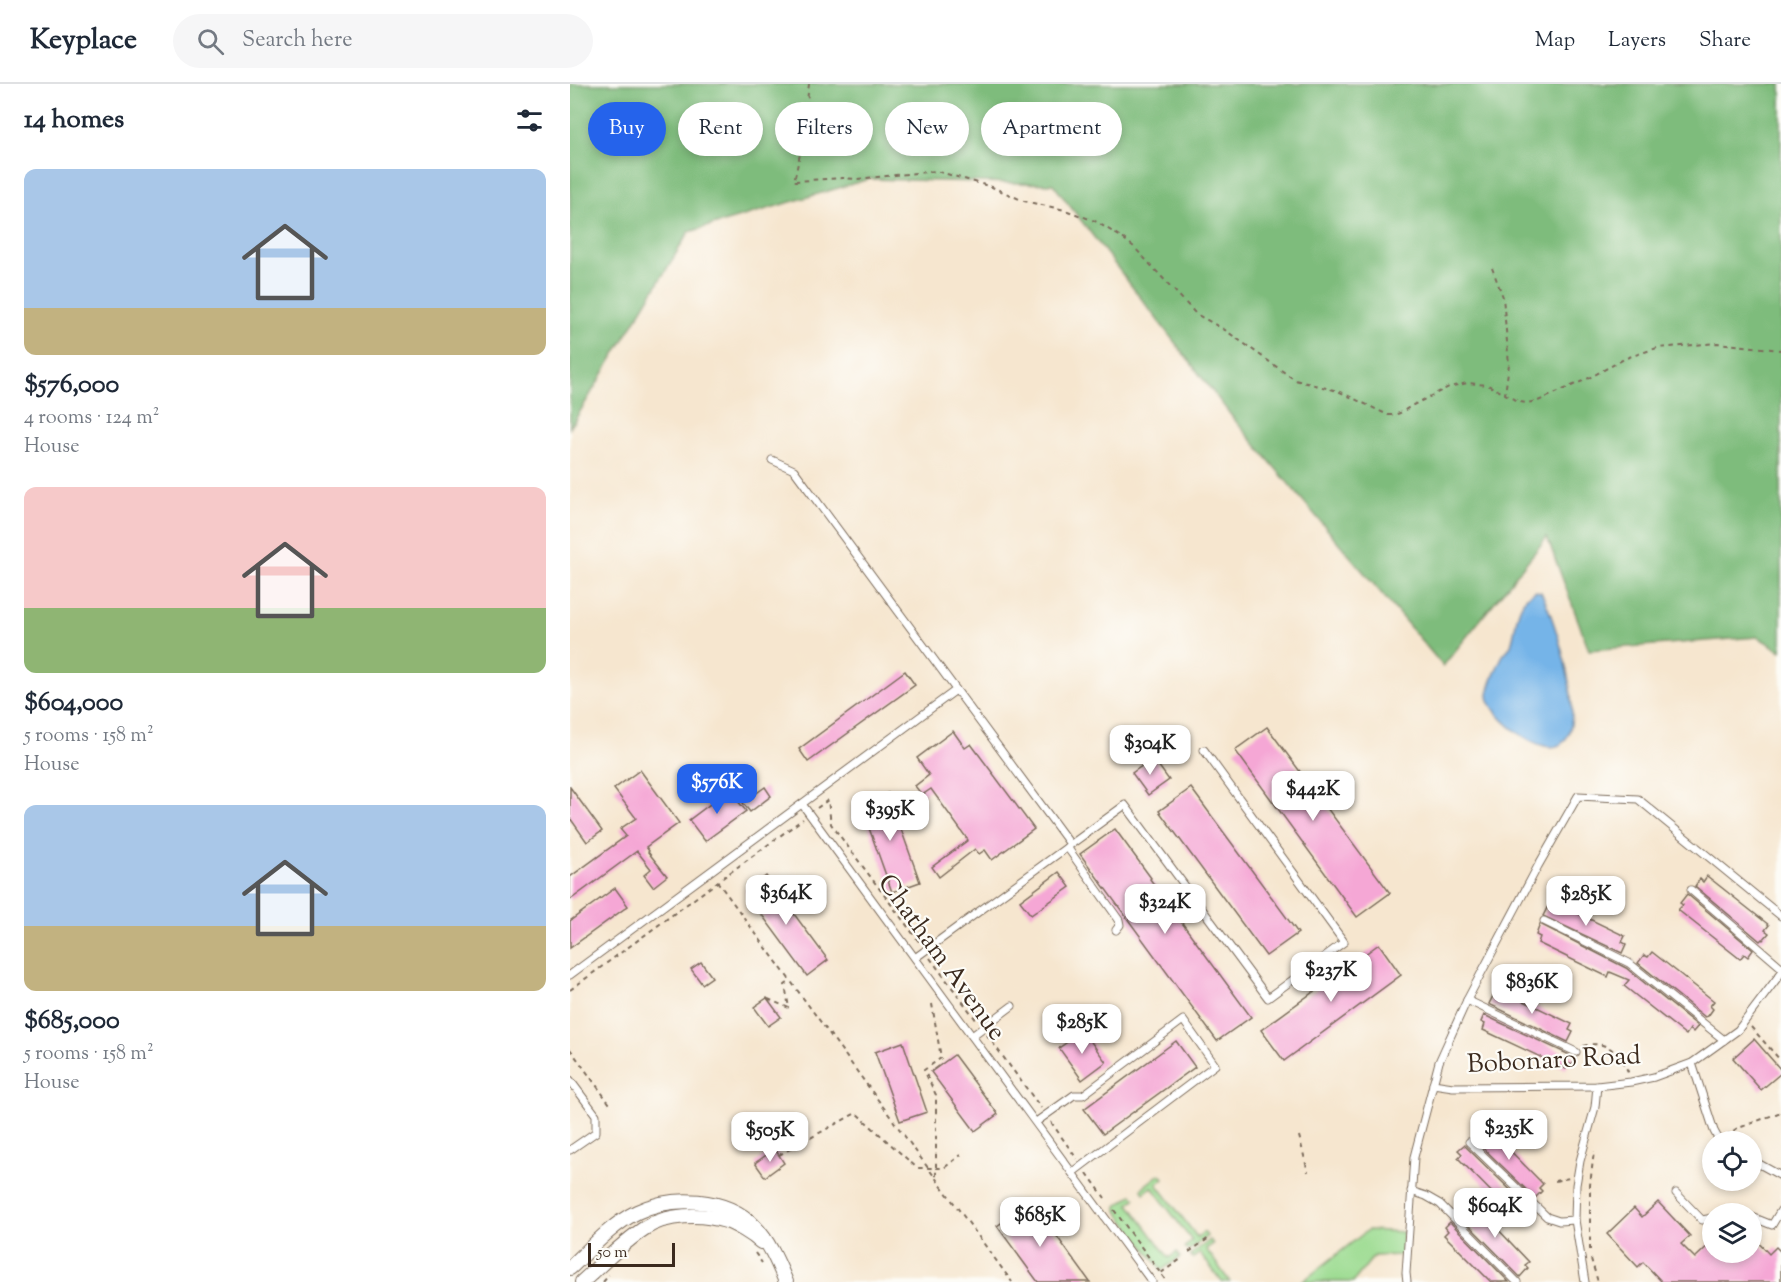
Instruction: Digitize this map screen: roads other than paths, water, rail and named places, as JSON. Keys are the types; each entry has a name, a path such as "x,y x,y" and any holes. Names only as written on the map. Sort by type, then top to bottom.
{"street":[{"path":"570,1268 620,1222 638,1212 678,1201 708,1202 741,1217 754,1226 770,1249 786,1282"},
{"path":"582,1282 646,1227 675,1217 696,1216 726,1221 758,1239 770,1249"}],"lane":[{"path":"772,460 794,470 956,690 1119,920 1120,925 1116,930"},
{"path":"570,975 956,690"},
{"path":"915,958 1125,805 1268,998 1344,942 1204,750"},
{"path":"1407,1282 1414,1156 1439,1062 1467,1000 1578,796 1638,799 1781,916"},
{"name":"Chatham Avenue","path":"802,804 1152,1282"},
{"path":"1691,890 1781,967"},
{"path":"1544,921 1629,963 1724,1040"},
{"name":"Bobonaro Road","path":"1433,1084 1597,1086 1654,1077 1692,1063 1738,1030 1781,973"},
{"path":"1467,1000 1576,1052"},
{"path":"972,1036 1012,1006"},
{"path":"1036,1122 1074,1095 1083,1095 1183,1020 1215,1065 1072,1173"},
{"path":"1692,1063 1714,1131"},
{"path":"570,1080 596,1116 596,1132 570,1150"},
{"path":"1585,1282 1575,1220 1577,1179 1595,1107 1597,1086"},
{"path":"1469,1142 1547,1217 1559,1221 1575,1220"},
{"path":"1762,1166 1781,1176"},
{"path":"1411,1191 1440,1204 1517,1282"},
{"path":"1676,1192 1702,1220"},
{"path":"1762,1221 1772,1225 1781,1210"}],"water":[{"path":"1535,591 1541,592 1554,624 1571,694 1572,715 1569,733 1561,744 1552,747 1542,745 1518,733 1498,714 1488,696 1498,665 1510,647 1522,604"}]}
